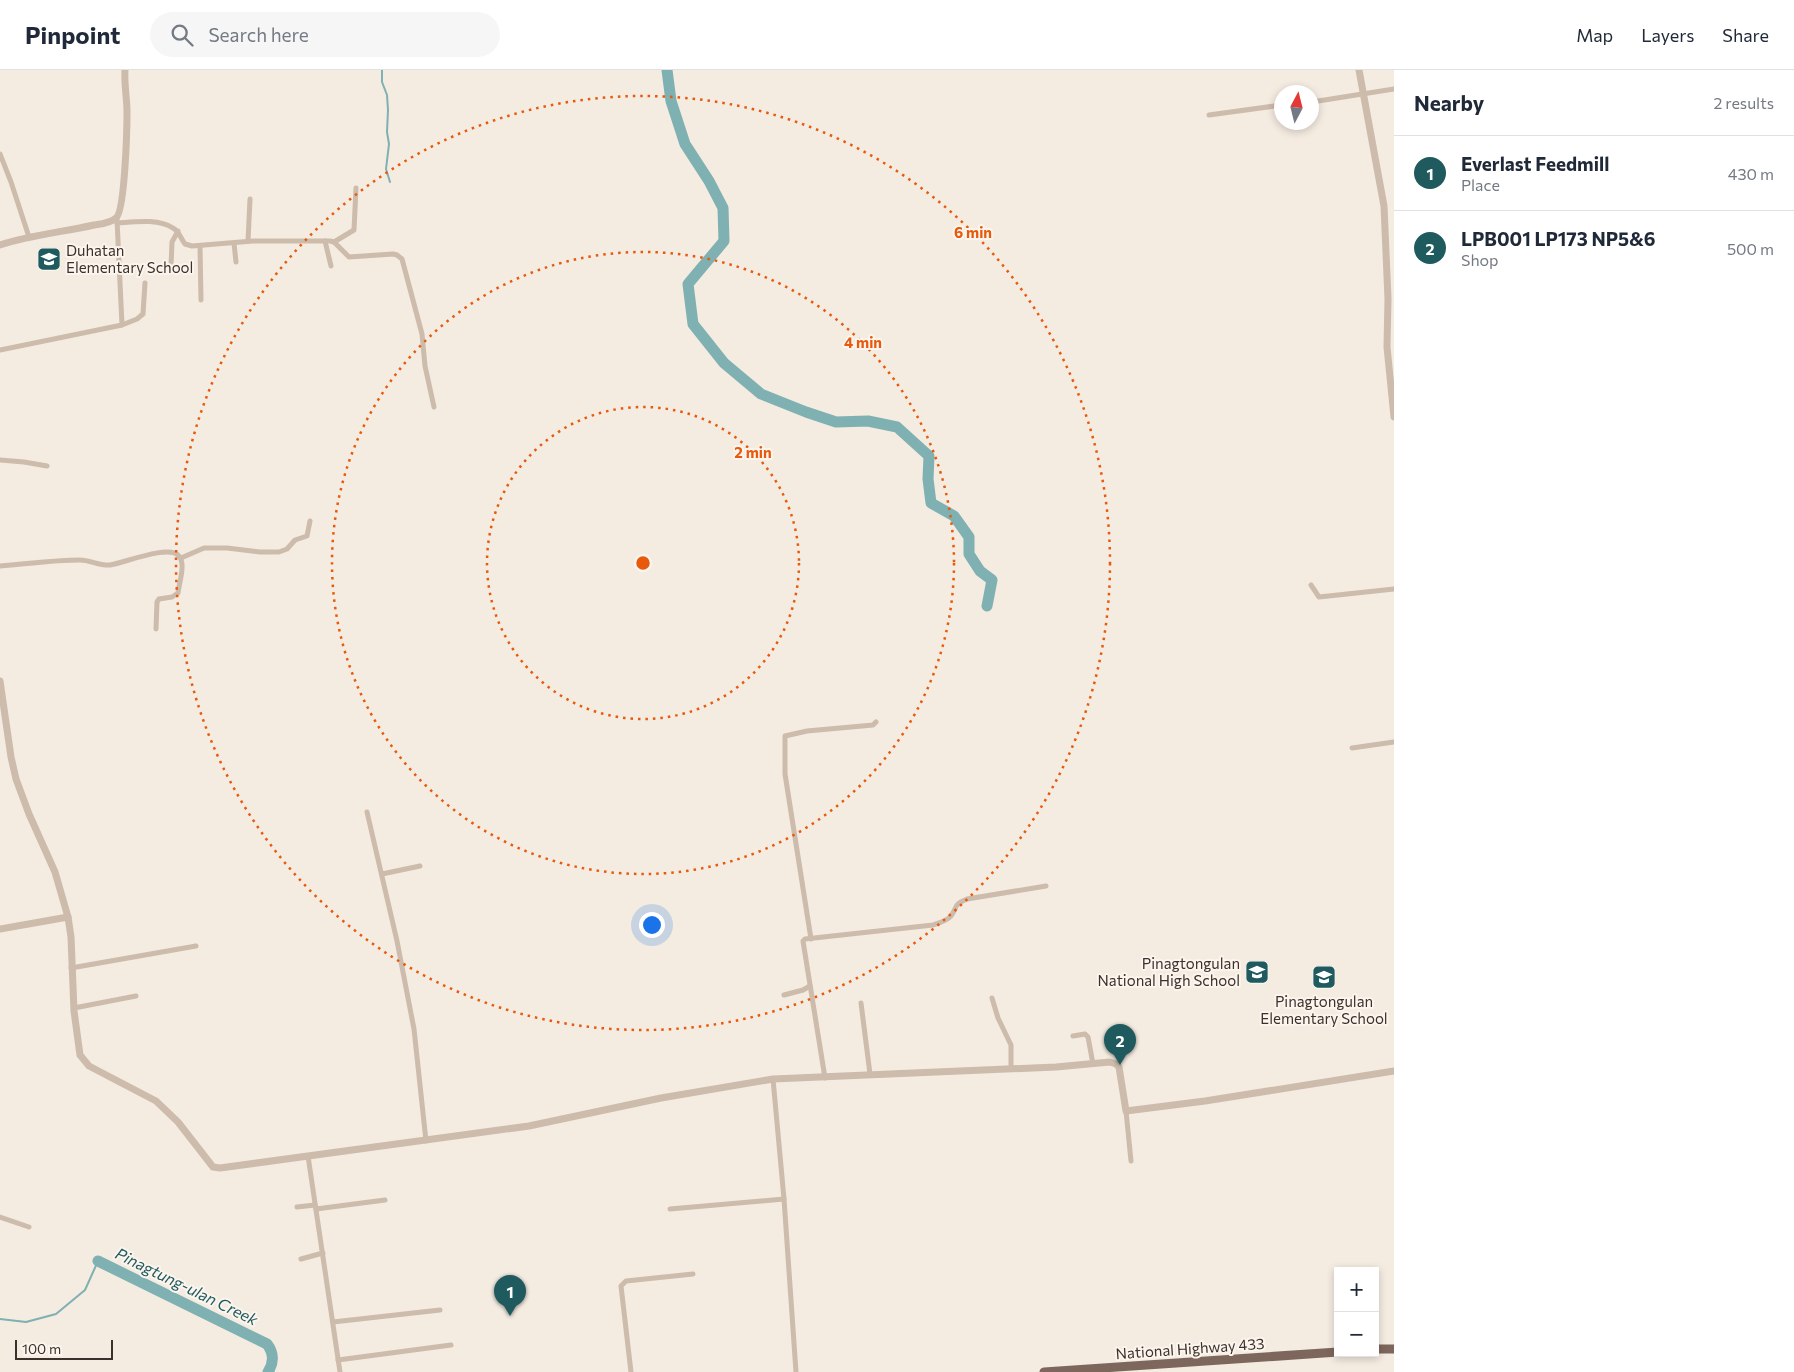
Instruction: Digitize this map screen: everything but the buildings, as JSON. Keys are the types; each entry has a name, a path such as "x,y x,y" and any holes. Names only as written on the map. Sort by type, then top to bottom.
{"main road":[{"path":"1379,1350 1394,1348"},
{"name":"National Highway 433","path":"1044,1372 1334,1352"}],"street":[{"path":"122,325 117,220 122,203 126,152 125,70"},
{"path":"1359,70 1384,206 1388,299 1387,347 1394,417"},
{"path":"1319,101 1394,88"},
{"path":"1209,115 1274,106"},
{"path":"0,154 29,237"},
{"path":"0,245 29,237 117,220 157,223 172,227 178,231 185,244 200,246 248,241 334,242 354,230 356,188"},
{"path":"248,241 250,199"},
{"path":"172,266 172,242 178,231"},
{"path":"325,241 330,266"},
{"path":"334,242 349,257 393,254 402,259 422,334 425,366 434,407"},
{"path":"234,243 236,262"},
{"path":"200,246 201,300"},
{"path":"0,350 122,325 137,319 143,314 145,283"},
{"path":"0,460 47,466"},
{"path":"181,558 204,548 279,552 287,549 298,538 307,536 310,521"},
{"path":"0,566 80,560 111,565 144,556 171,552 178,554 182,565 178,593 172,597 159,599 155,605 156,629"},
{"path":"1311,585 1319,597 1394,589"},
{"path":"0,681 2,711 16,779 29,814 55,872 68,917 71,937 74,1008 80,1055 84,1062 156,1101 178,1122 213,1167 220,1168 529,1126 661,1098 773,1079 1113,1063 1119,1067 1131,1161"},
{"path":"811,939 785,774 785,736 787,734 807,731 873,725 876,722"},
{"path":"1352,748 1394,742"},
{"path":"367,812 382,874 414,1029 426,1141"},
{"path":"382,874 420,866"},
{"path":"825,1078 802,943 805,939 933,925 949,917 960,902 967,899 1046,886"},
{"path":"0,929 68,917"},
{"path":"71,968 196,946"},
{"path":"784,995 810,986"},
{"path":"74,1008 136,996"},
{"path":"992,998 998,1018 1009,1041 1011,1069"},
{"path":"862,1003 870,1074"},
{"path":"1073,1036 1085,1034 1088,1037 1093,1064"},
{"path":"1126,1111 1205,1101 1394,1071"},
{"path":"773,1079 784,1199 796,1372"},
{"path":"308,1156 340,1372"},
{"path":"670,1209 784,1199"},
{"path":"297,1207 316,1207 385,1200"},
{"path":"0,1217 29,1227"},
{"path":"301,1259 323,1253"},
{"path":"631,1372 621,1286 626,1282 694,1274"},
{"path":"334,1322 440,1310"},
{"path":"338,1360 451,1345"}],"waterway":[{"path":"382,70 382,82 387,95 387,132 389,144 386,169 390,182"},
{"path":"667,70 671,101 685,144 709,181 723,208 724,241 688,284 693,324 724,363 761,394 836,422 868,421 897,427 929,456 928,479 931,503 954,516 969,537 969,554 980,571 992,580 987,606"},
{"name":"Pinagtung-ulan Creek","path":"0,1319 26,1322 56,1314 85,1290 98,1261"},
{"name":"Pinagtung-ulan Creek","path":"98,1261 267,1344 272,1358 268,1372"}],"place":[{"name":"Duhatan Elementary School","path":"49,259"},
{"name":"Pinagtongulan National High School","path":"1257,972"},
{"name":"Pinagtongulan Elementary School","path":"1324,977"},
{"name":"LPB001 LP173 NP5&6","path":"1120,1065"},
{"name":"Everlast Feedmill","path":"510,1316"}]}
